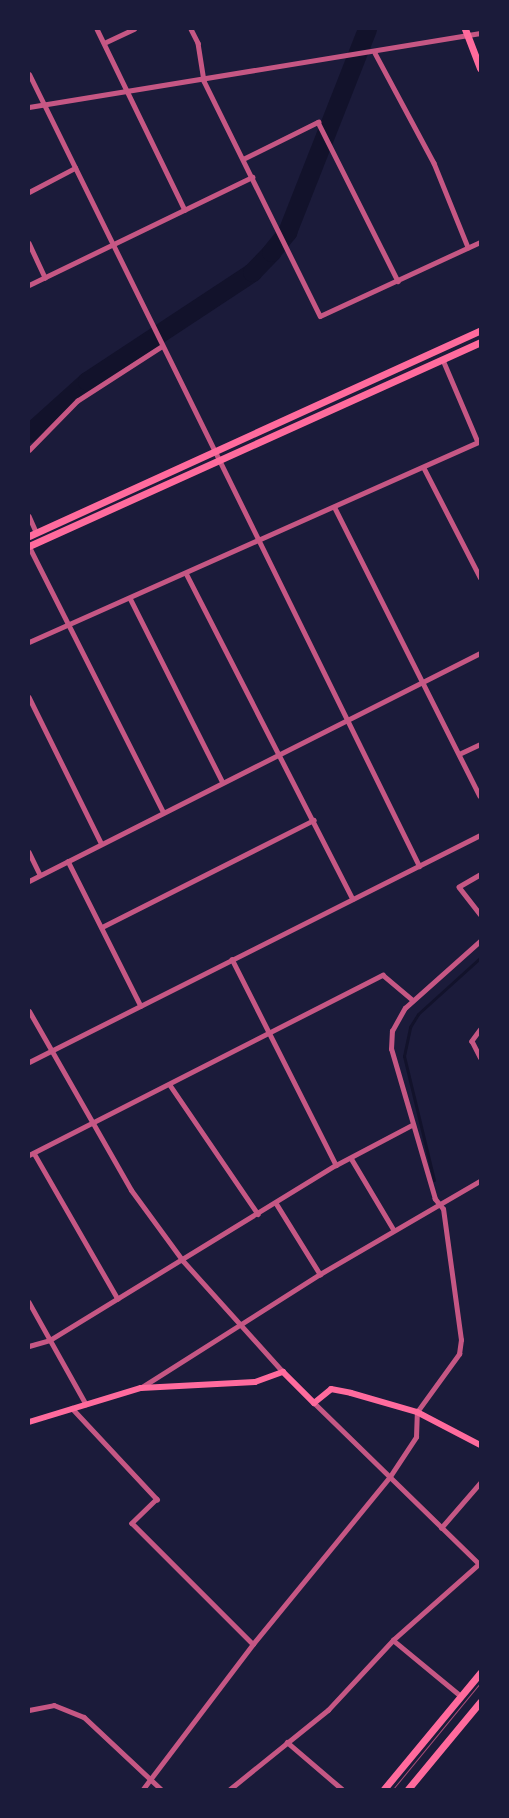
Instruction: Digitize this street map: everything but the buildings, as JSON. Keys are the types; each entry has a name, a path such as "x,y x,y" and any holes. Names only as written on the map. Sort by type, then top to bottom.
{"main road":[{"path":"467,32 480,68"},
{"path":"29,536 480,330"},
{"path":"29,546 219,462 480,342"},
{"path":"29,1422 141,1388 255,1382 283,1372 314,1403 331,1389 417,1412 480,1445"},
{"path":"384,1789 480,1673"},
{"path":"408,1789 480,1702"}],"street":[{"path":"97,29 185,210"},
{"path":"104,42 134,29"},
{"path":"191,29 198,43 204,81 320,316 480,242"},
{"path":"29,107 127,90 204,81 270,66 375,53 467,32 480,33"},
{"path":"375,53 434,163 468,247"},
{"path":"29,74 257,541 419,866"},
{"path":"243,159 318,122 398,281"},
{"path":"29,192 75,168"},
{"path":"29,285 113,246 252,177"},
{"path":"29,243 45,277"},
{"path":"29,450 77,401 162,346"},
{"path":"29,642 335,508 479,441 443,360"},
{"path":"424,468 480,577"},
{"path":"335,508 480,796"},
{"path":"29,516 36,532"},
{"path":"29,546 163,811"},
{"path":"186,573 353,899"},
{"path":"130,598 222,782"},
{"path":"29,881 163,811 480,653"},
{"path":"29,698 101,843"},
{"path":"459,754 480,744"},
{"path":"102,927 314,820"},
{"path":"29,1062 480,835"},
{"path":"29,852 40,875"},
{"path":"68,861 141,1006"},
{"path":"480,875 459,887 480,914"},
{"path":"143,1789 252,1644 389,1478 416,1437 417,1412 454,1363 460,1340 439,1204 412,1125 391,1049 396,1020 413,1000 480,941"},
{"path":"232,959 336,1166"},
{"path":"29,1155 270,1035 383,975 413,1000"},
{"path":"29,1011 92,1124 183,1261 283,1372"},
{"path":"480,1030 472,1041 480,1057"},
{"path":"170,1085 258,1214"},
{"path":"29,1346 50,1340 183,1261 336,1166 412,1125"},
{"path":"34,1153 118,1299"},
{"path":"351,1158 394,1230"},
{"path":"141,1388 320,1274 480,1181"},
{"path":"276,1203 320,1274"},
{"path":"29,1302 86,1404"},
{"path":"230,1789 328,1710 393,1640 480,1564 389,1478 314,1403"},
{"path":"72,1408 157,1498 132,1523 252,1644"},
{"path":"441,1528 480,1483"},
{"path":"393,1640 461,1696"},
{"path":"29,1710 54,1705 70,1709 161,1789"},
{"path":"287,1742 342,1789"}],"waterway":[{"path":"29,433 87,381 252,272 271,252 287,232 367,29"},
{"path":"434,1180 404,1056 410,1027 418,1014 480,958"}],"tram line":[{"path":"393,1789 480,1683"}]}
